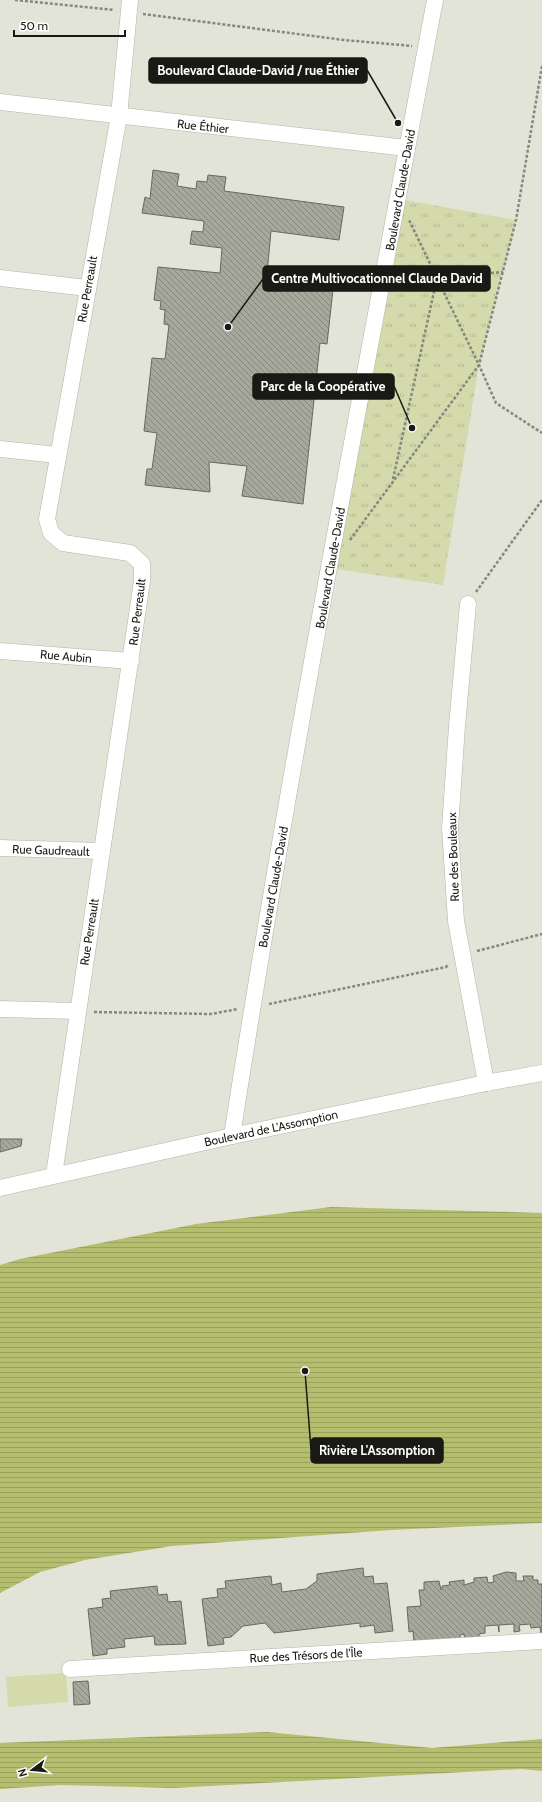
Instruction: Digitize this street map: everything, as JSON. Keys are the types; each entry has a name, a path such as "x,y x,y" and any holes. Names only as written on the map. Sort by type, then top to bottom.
{"street":[{"name":"Boulevard Claude-David","path":"232,1136 252,1007 331,560 435,0"},
{"name":"Rue Perreault","path":"54,1175 77,1012 131,661 142,581 142,564 130,553 63,543 51,533 47,518 119,116 130,6"},
{"name":"Rue Éthier","path":"0,102 407,148"},
{"path":"0,278 87,288"},
{"path":"0,449 58,455"},
{"name":"Rue des Bouleaux","path":"468,604 450,828 456,921 486,1083"},
{"name":"Rue Aubin","path":"0,650 131,661"},
{"name":"Rue Gaudreault","path":"0,848 102,851"},
{"path":"0,1009 77,1012"},
{"name":"Boulevard de L'Assomption","path":"0,1188 232,1136 486,1083 542,1074"},
{"name":"Rue des Trésors de l'Île","path":"70,1669 542,1641"}],"path":[{"path":"15,0 130,6 344,40 426,47"},
{"path":"347,543 479,365 516,220 542,66"},
{"path":"398,199 496,403 542,433"},
{"path":"437,278 503,272"},
{"path":"393,481 437,278"},
{"path":"468,604 542,500"},
{"path":"77,1012 211,1014 446,967 462,955 542,934"}],"green space":[{"path":"399,199 516,220 479,365 443,585 329,568"},
{"path":"66,1673 68,1702 8,1707 6,1677"}],"shaded area":[{"path":"331,1207 542,1213 542,1523 391,1530 172,1546 85,1560 40,1572 0,1593 0,1265 20,1259 196,1224"},
{"path":"267,1732 432,1748 542,1739 542,1771 521,1769 173,1788 61,1785 0,1789 0,1743"}],"building":[{"path":"153,170 179,174 177,186 196,189 197,181 207,182 208,175 226,177 224,191 344,207 339,240 271,231 267,274 334,280 327,344 320,343 303,504 242,496 247,466 209,462 210,492 145,485 147,469 152,469 157,433 144,431 152,358 165,359 169,325 164,324 165,310 160,309 161,301 154,300 158,267 220,273 222,248 190,244 192,231 203,232 204,221 142,213 145,197 150,199"},
{"path":"0,1139 22,1139 21,1146 0,1152"},
{"path":"363,1568 364,1577 373,1576 374,1584 387,1583 393,1631 375,1633 374,1625 360,1627 360,1623 274,1633 265,1623 243,1626 231,1637 223,1638 224,1644 208,1646 202,1599 218,1597 217,1589 226,1588 225,1581 271,1576 272,1585 281,1583 282,1592 306,1589 317,1581 317,1574"},
{"path":"506,1572 516,1573 516,1581 524,1581 523,1576 533,1576 533,1580 538,1580 538,1584 542,1584 542,1634 540,1627 531,1628 530,1624 519,1625 520,1631 514,1632 514,1624 499,1625 499,1632 498,1625 485,1626 485,1633 479,1634 479,1641 465,1642 464,1634 460,1635 460,1639 414,1643 413,1631 409,1632 407,1607 421,1606 419,1590 424,1590 424,1582 439,1581 441,1590 442,1586 450,1585 449,1582 464,1580 464,1585 474,1582 474,1578 487,1577 488,1583 494,1582 493,1576"},
{"path":"157,1586 158,1595 167,1594 168,1602 181,1601 186,1644 155,1645 154,1636 124,1639 125,1647 107,1649 107,1654 93,1656 88,1609 103,1607 102,1599 111,1598 110,1591"},
{"path":"88,1681 90,1704 74,1705 73,1682"}],"place":[{"name":"Boulevard Claude-David / rue Éthier","path":"398,123"},
{"name":"Centre Multivocationnel Claude David","path":"228,327"},
{"name":"Parc de la Coopérative","path":"412,428"},
{"name":"Rivière L'Assomption","path":"305,1371"}]}
